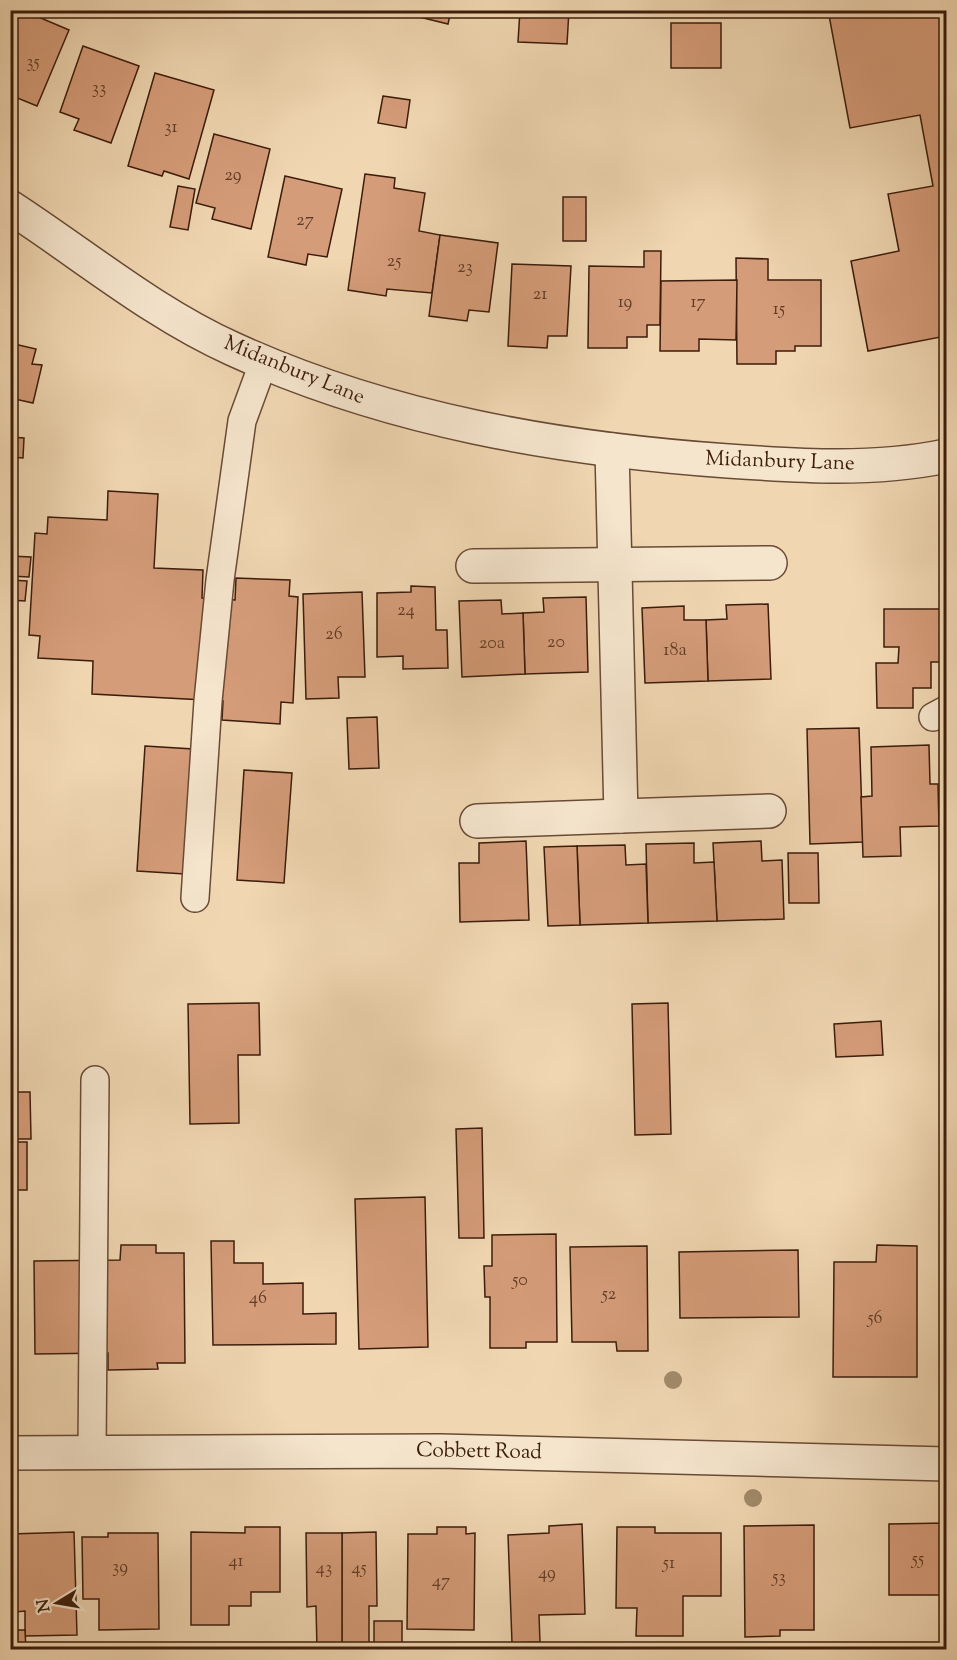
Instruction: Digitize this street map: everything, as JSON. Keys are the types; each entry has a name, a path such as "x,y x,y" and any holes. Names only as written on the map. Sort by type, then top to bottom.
{"street":[{"name":"Midanbury Lane","path":"10,207 135,294 233,349 384,406 493,432 612,450 787,465 847,466 911,463 946,456"},
{"path":"612,450 621,816"},
{"path":"472,566 770,563"},
{"path":"477,821 769,811"},
{"name":"Cobbett Road","path":"10,1453 440,1450 946,1464"}],"lane":[{"path":"195,898 208,701 220,580 242,421 264,361"},
{"path":"92,1453 95,1080"}],"building":[{"path":"13,10 22,10 69,30 37,106 10,95 10,17"},
{"path":"391,10 451,10 448,24"},
{"path":"520,10 569,10 567,44 518,42"},
{"path":"828,10 946,10 946,336 868,351 851,261 899,251 888,194 933,186 920,115 850,128"},
{"path":"671,23 721,23 721,68 671,68"},
{"path":"83,46 139,66 111,143 74,130 79,119 60,112"},
{"path":"155,73 214,90 189,179 164,171 162,176 128,166"},
{"path":"383,96 410,100 406,128 378,123"},
{"path":"214,134 270,149 251,229 212,219 215,208 196,203"},
{"path":"365,174 395,178 394,188 425,193 419,231 440,235 432,293 387,289 386,296 348,290"},
{"path":"285,176 342,189 327,257 308,254 306,265 268,257"},
{"path":"178,186 195,189 188,230 170,227"},
{"path":"563,197 586,197 586,241 563,241"},
{"path":"440,235 498,243 489,312 469,310 467,321 429,316"},
{"path":"644,251 661,251 660,325 647,325 647,337 627,337 627,348 588,348 589,266 644,267"},
{"path":"736,258 768,259 768,280 821,280 821,346 795,346 795,351 776,351 776,364 737,364"},
{"path":"512,264 571,266 567,336 548,336 547,348 508,346"},
{"path":"737,280 736,340 699,339 699,351 660,351 661,281"},
{"path":"10,343 36,349 32,364 42,365 33,403 10,398"},
{"path":"10,437 24,438 23,458 10,457"},
{"path":"108,491 158,494 154,568 203,570 202,598 235,600 236,578 290,580 289,596 298,597 293,703 281,702 280,724 222,720 223,701 92,694 93,661 38,658 40,636 29,635 35,533 47,534 48,517 107,520"},
{"path":"10,556 31,557 29,577 10,576"},
{"path":"10,580 27,581 25,601 10,600"},
{"path":"411,586 435,587 436,630 447,630 448,668 403,669 403,656 377,657 377,593 411,592"},
{"path":"362,592 365,677 338,677 339,698 306,699 303,594"},
{"path":"944,594 946,594 946,662 931,662 931,688 913,688 913,708 877,708 876,663 898,663 899,647 884,647 884,609 944,609"},
{"path":"586,597 588,672 525,674 523,613 544,612 543,598"},
{"path":"501,600 502,614 523,613 525,674 462,677 459,601"},
{"path":"768,604 771,679 708,681 706,620 727,619 726,605"},
{"path":"684,606 684,620 706,620 708,681 645,683 642,608"},
{"path":"377,717 379,768 349,769 347,718"},
{"path":"859,728 863,842 810,844 807,729"},
{"path":"929,745 930,784 938,784 939,826 900,827 901,856 863,857 861,797 872,796 871,747"},
{"path":"145,746 193,749 185,874 137,871"},
{"path":"244,770 292,773 284,883 237,880"},
{"path":"526,841 529,920 460,922 459,863 479,863 479,843"},
{"path":"761,841 762,861 782,860 784,919 717,921 713,843"},
{"path":"694,843 694,863 714,862 717,921 648,923 646,844"},
{"path":"625,845 626,865 646,864 648,923 580,925 577,846"},
{"path":"577,846 580,925 548,926 544,847"},
{"path":"788,853 818,853 819,903 789,903"},
{"path":"259,1003 260,1055 238,1055 239,1123 190,1124 188,1004"},
{"path":"668,1003 671,1134 635,1135 632,1004"},
{"path":"881,1021 883,1055 836,1057 834,1024"},
{"path":"10,1092 30,1092 31,1139 10,1139"},
{"path":"482,1128 484,1238 459,1238 456,1129"},
{"path":"10,1142 27,1142 27,1190 10,1190"},
{"path":"425,1197 428,1347 359,1349 355,1199"},
{"path":"556,1234 557,1342 526,1342 526,1348 490,1348 490,1297 485,1297 484,1266 492,1266 492,1235"},
{"path":"211,1241 234,1241 234,1263 263,1263 263,1284 303,1283 303,1314 336,1313 336,1344 213,1345"},
{"path":"121,1245 156,1245 156,1253 184,1253 185,1363 157,1363 158,1369 108,1370 108,1353 35,1354 34,1261 120,1260"},
{"path":"877,1245 917,1246 917,1377 833,1377 834,1262 876,1262"},
{"path":"647,1246 648,1351 617,1351 616,1342 572,1342 570,1247"},
{"path":"798,1250 799,1317 680,1318 679,1252"},
{"path":"946,1523 946,1595 889,1595 889,1524"},
{"path":"582,1524 585,1614 539,1615 540,1642 512,1643 508,1535 549,1533 549,1526"},
{"path":"814,1525 814,1630 780,1630 780,1636 745,1637 744,1526"},
{"path":"245,1527 280,1527 280,1592 251,1592 251,1606 229,1606 229,1625 191,1625 191,1532 245,1533"},
{"path":"437,1527 466,1527 466,1534 475,1533 474,1630 407,1629 408,1534 437,1534"},
{"path":"617,1527 655,1527 655,1533 721,1533 721,1596 683,1596 683,1636 636,1636 637,1608 616,1608"},
{"path":"74,1532 77,1635 25,1636 25,1611 15,1612 11,1534"},
{"path":"376,1532 377,1606 369,1606 369,1650 342,1650 342,1533"},
{"path":"108,1533 158,1533 159,1629 99,1630 99,1599 83,1599 82,1537 108,1537"},
{"path":"306,1533 342,1533 342,1650 317,1650 316,1606 307,1607"},
{"path":"374,1621 402,1621 402,1650 374,1650"},
{"path":"10,1630 25,1630 26,1650 10,1650"}]}
